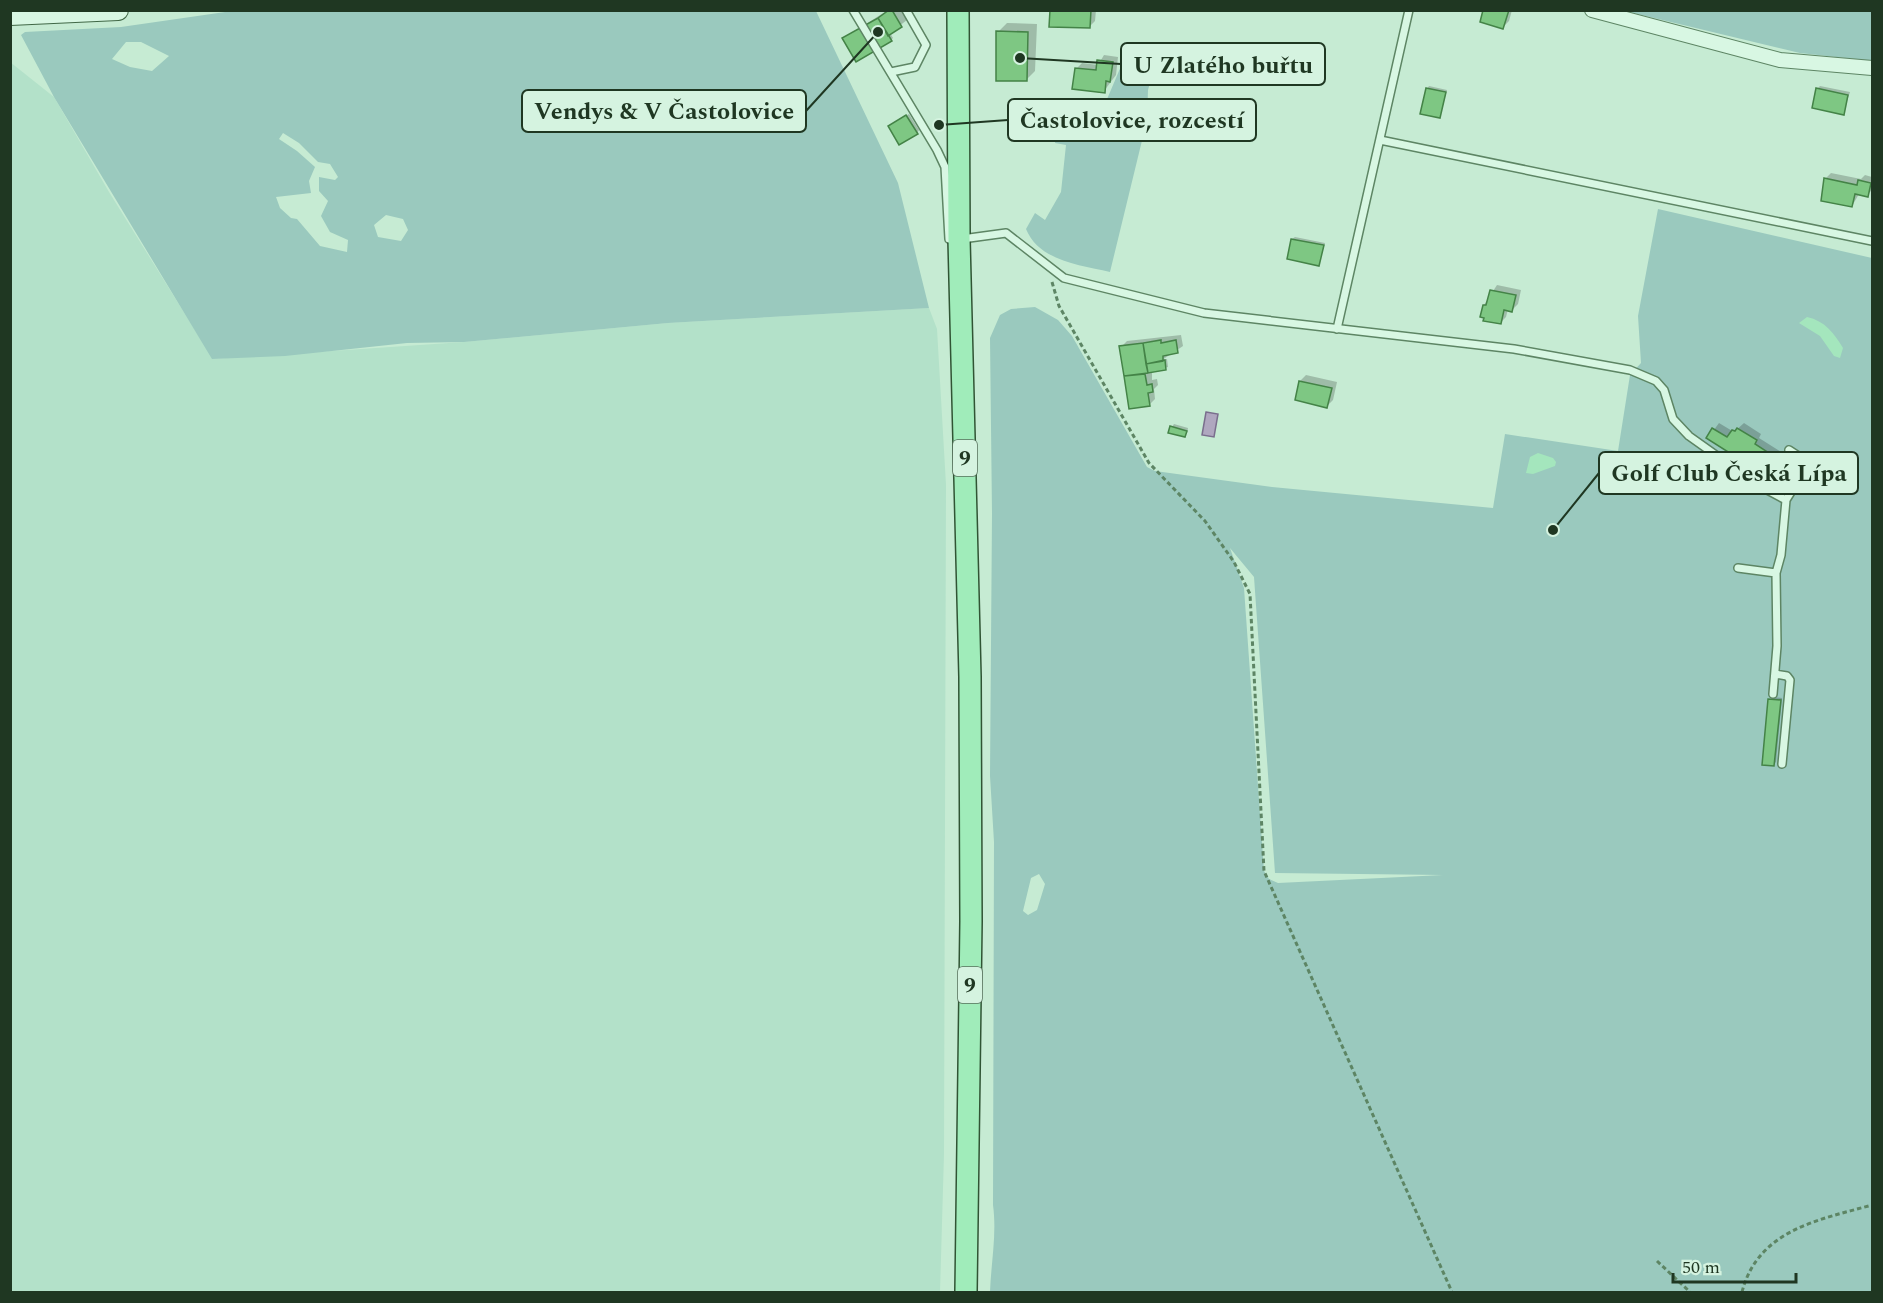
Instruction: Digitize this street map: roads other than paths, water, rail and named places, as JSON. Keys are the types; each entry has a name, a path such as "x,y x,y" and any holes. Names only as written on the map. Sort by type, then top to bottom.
{"main road":[{"name":"9","path":"958,10 953,246 965,445 970,676 971,921 966,1293"}],"street":[{"path":"10,15 118,10"},
{"path":"1592,10 1780,60 1872,68"}],"lane":[{"path":"853,10 945,167 953,246 1006,233 1064,278 1204,313 1514,349 1630,370 1656,381 1664,390 1673,419 1689,436 1758,485 1786,500"},
{"path":"891,72 915,67 926,45 906,10"},
{"path":"1337,329 1409,10"},
{"path":"1380,140 1872,241"},
{"path":"1773,694 1776,573 1781,555 1786,500 1809,463 1789,450"},
{"path":"1738,568 1776,573"},
{"path":"1775,674 1787,676 1790,680 1782,764"}],"place":[{"name":"Vendys & V Častolovice","path":"878,32"},
{"name":"U Zlatého buřtu","path":"1020,58"},
{"name":"Častolovice, rozcestí","path":"939,125"},
{"name":"Golf Club Česká Lípa","path":"1553,530"}]}
